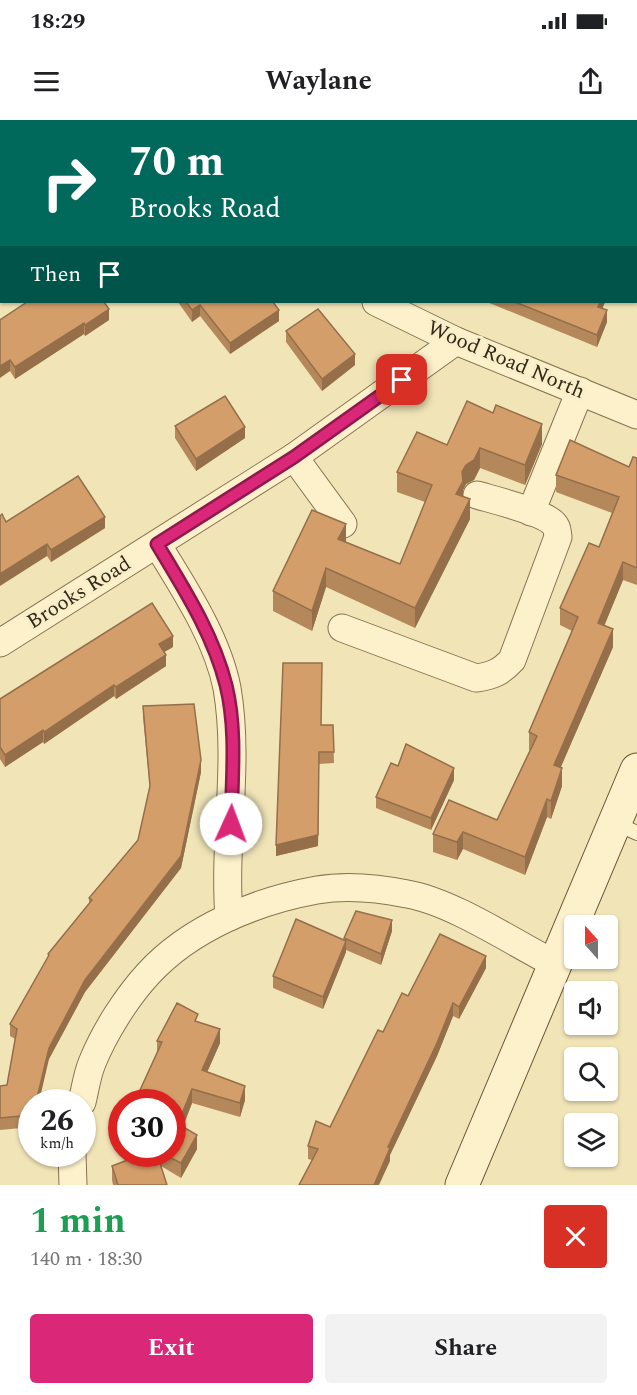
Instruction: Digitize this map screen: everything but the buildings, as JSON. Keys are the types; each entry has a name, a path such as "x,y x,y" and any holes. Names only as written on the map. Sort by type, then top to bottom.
{"main road":[{"path":"462,1185 555,964 626,828 637,770"}],"street":[{"name":"Wood Road North","path":"377,303 456,341 637,416"},
{"name":"Brooks Road","path":"0,643 294,457 456,341"},
{"path":"531,512 580,391"},
{"path":"294,457 343,524"},
{"path":"342,628 476,678 502,671 512,660 558,537 557,528 552,522 531,512 477,495"},
{"path":"157,544 190,598 215,650 226,686 233,749 227,887 229,917"},
{"path":"85,1089 92,1064 111,1024 147,975 187,941 229,917 273,901 318,890 360,887 409,894 452,908 555,964"},
{"path":"72,1167 73,1185"}],"route":[{"path":"231,824 233,749 226,686 215,650 190,598 157,544 294,457 402,380"}]}
